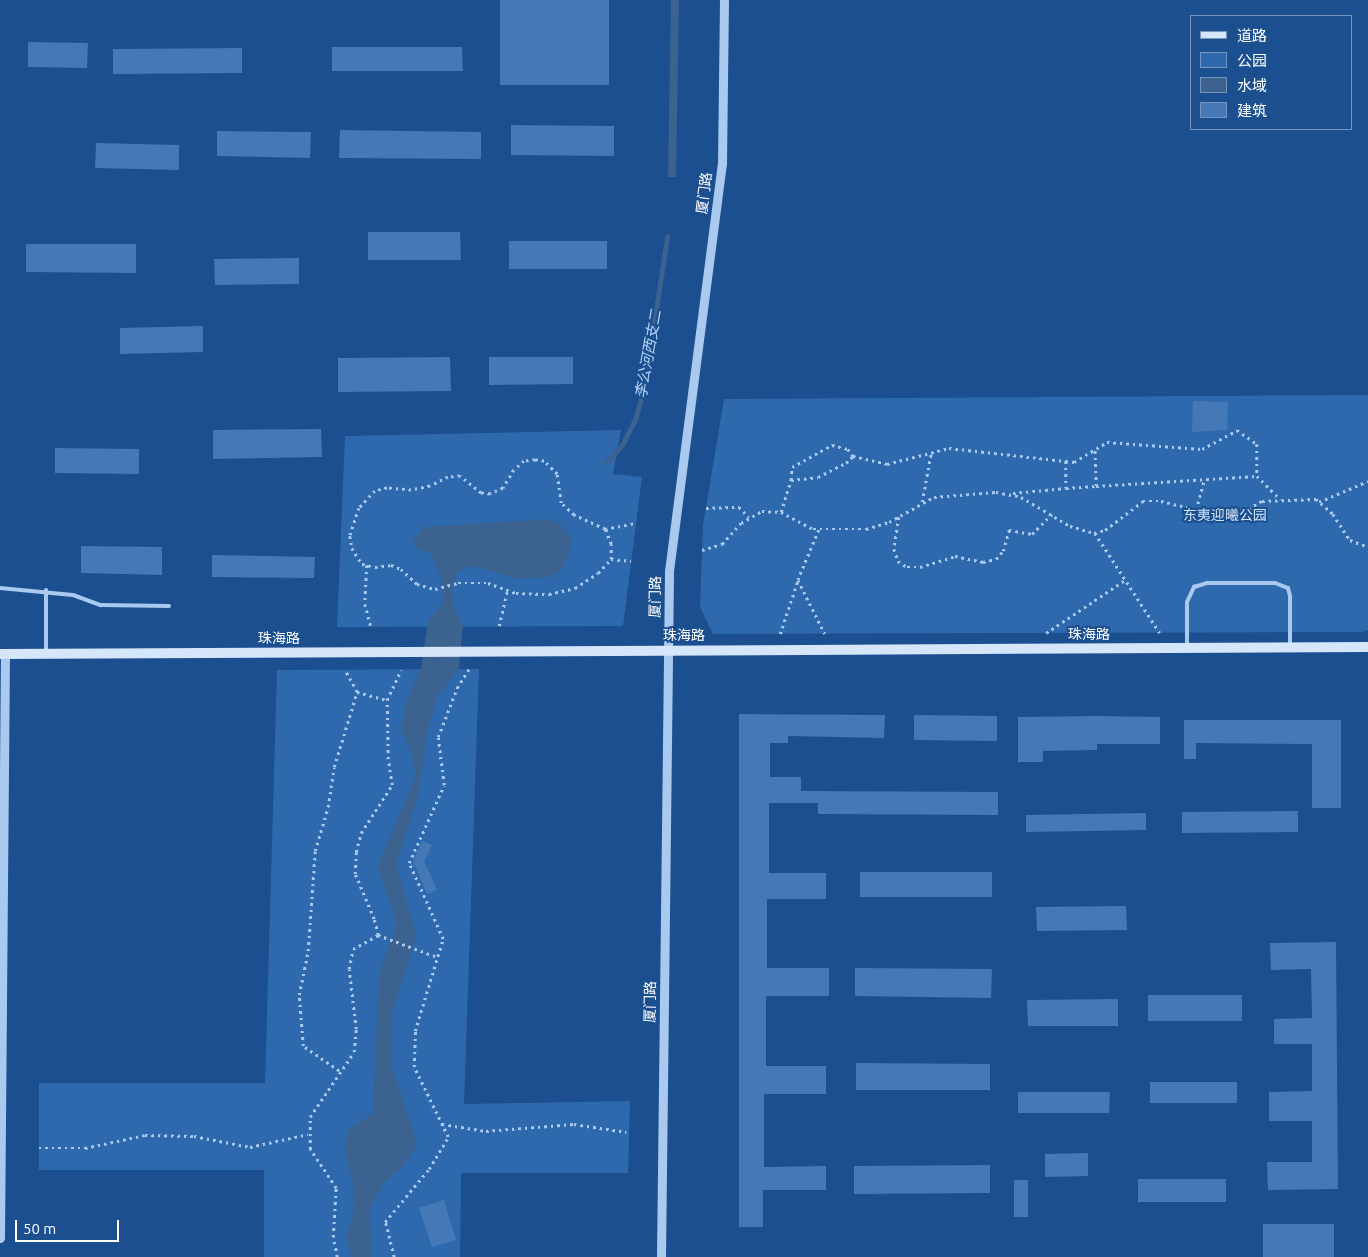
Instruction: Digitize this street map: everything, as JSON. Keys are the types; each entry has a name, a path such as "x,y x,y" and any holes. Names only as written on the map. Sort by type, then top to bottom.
{"main road":[{"name":"珠海路","path":"2,654 468,650 1368,647"}],"street":[{"name":"厦门路","path":"661,1257 669,571 722,164 724,0"},
{"path":"0,1238 2,654"}],"lane":[{"path":"1187,648 1187,602 1194,587 1208,583 1282,584 1290,596 1290,647"},
{"path":"0,588 46,590 73,595 101,605 169,606"},
{"path":"46,590 46,653"}],"path":[{"path":"780,512 791,480 792,467 832,445 848,449 853,456 887,464 949,448 1074,462 1107,442 1202,449 1236,430 1257,444 1257,476 1280,499"},
{"path":"1094,450 1096,486"},
{"path":"922,502 931,453"},
{"path":"791,480 818,478 846,464 853,456"},
{"path":"605,529 611,544 611,559 598,573 575,588 549,594 507,590 488,583 458,583 435,589 417,584 401,569 391,565 367,565 356,558 350,536 359,508 375,491 387,488 411,490 430,486 448,477 460,476 481,493 490,494 503,488 514,470 524,461 544,461 551,466 557,474 561,503 574,515 605,529 636,523"},
{"path":"1066,461 1066,488"},
{"path":"702,550 722,544 749,517 772,510 819,530 866,529 899,516 922,502 953,494 1011,494 1066,488 1257,476"},
{"path":"1196,511 1204,480"},
{"path":"1011,494 1052,514 1070,526 1095,533 1105,530 1143,501 1161,501 1231,518 1262,501 1280,499 1320,502 1368,481"},
{"path":"1320,502 1333,514 1350,540 1368,548"},
{"path":"706,508 739,507 749,517"},
{"path":"899,516 894,549 898,561 907,567 920,567 955,556 983,562 996,559 1003,551 1009,530 1032,534 1052,514"},
{"path":"780,634 798,580 819,530"},
{"path":"1095,533 1160,633"},
{"path":"611,559 631,561"},
{"path":"367,565 365,604 371,627"},
{"path":"798,580 825,634"},
{"path":"1046,633 1125,580"},
{"path":"499,626 507,590"},
{"path":"394,1257 385,1222 429,1169 448,1137 414,1067 415,1031 443,938 409,863 444,786 438,737 457,688 469,669"},
{"path":"339,1071 303,1046 299,995 308,951 315,851 328,807 334,767 357,692 345,670"},
{"path":"378,935 374,919 355,874 361,834 392,785 388,759 387,700 401,670"},
{"path":"357,692 387,700"},
{"path":"336,1257 333,1237 336,1188 310,1149 308,1134 310,1117 339,1071 354,1052 356,1029 349,969 352,949 378,935 437,957"},
{"path":"442,1124 486,1131 574,1124 626,1132"},
{"path":"39,1148 85,1148 145,1135 203,1137 250,1147 308,1134"}],"green space":[{"name":"东夷迎曦公园","path":"1368,395 1368,630 1362,632 713,634 700,607 703,525 724,399"},
{"path":"621,430 613,474 642,477 623,626 337,627 345,436"},
{"path":"479,669 464,1104 630,1101 628,1173 461,1173 460,1257 264,1257 264,1170 39,1170 39,1083 265,1083 277,670"}],"water":[{"path":"671,0 679,0 676,177 668,177"},
{"path":"551,519 561,525 571,539 569,555 560,571 550,577 518,579 474,566 458,571 452,589 454,608 463,625 459,668 437,697 427,733 418,798 396,864 416,935 392,1015 391,1062 417,1144 405,1164 383,1184 370,1207 371,1257 352,1257 346,1237 354,1209 353,1183 345,1152 347,1131 373,1113 379,973 396,927 393,910 377,866 416,776 411,752 401,729 406,703 421,668 428,621 443,603 441,578 435,563 430,553 416,548 413,540 424,527"}],"building":[{"path":"500,0 609,0 609,85 500,85"},
{"path":"28,42 88,43 87,68 28,67"},
{"path":"332,47 462,47 463,71 332,71"},
{"path":"242,48 242,73 113,74 113,49"},
{"path":"511,125 614,126 614,156 511,155"},
{"path":"340,130 481,132 481,159 339,158"},
{"path":"217,131 311,132 310,158 217,156"},
{"path":"96,143 179,145 179,170 95,168"},
{"path":"368,232 460,232 461,260 368,260"},
{"path":"509,241 607,241 607,269 509,269"},
{"path":"26,244 136,244 136,273 26,272"},
{"path":"299,258 299,284 215,285 214,259"},
{"path":"203,326 203,352 120,354 120,328"},
{"path":"450,357 451,391 338,392 338,358"},
{"path":"489,357 573,357 573,384 489,385"},
{"path":"1193,401 1228,402 1227,430 1192,432"},
{"path":"321,429 322,457 213,459 213,430"},
{"path":"55,448 139,449 139,474 55,473"},
{"path":"81,546 162,547 162,575 81,573"},
{"path":"212,555 315,557 314,578 212,577"},
{"path":"739,714 885,715 884,738 788,736 788,743 770,743 770,777 801,777 801,791 998,792 998,815 818,814 818,803 769,803 769,873 826,873 826,899 767,899 767,968 829,968 829,996 766,996 766,1066 826,1066 826,1094 764,1094 764,1167 826,1166 826,1190 763,1190 763,1227 739,1227"},
{"path":"914,715 997,716 997,741 914,740"},
{"path":"1018,717 1160,717 1160,744 1097,744 1097,750 1043,751 1043,762 1018,762"},
{"path":"1184,720 1341,720 1341,808 1312,808 1312,744 1196,743 1196,759 1184,759"},
{"path":"1298,811 1298,832 1182,833 1182,812"},
{"path":"1146,813 1146,830 1026,832 1026,815"},
{"path":"422,841 432,845 424,861 437,890 427,894 413,861"},
{"path":"860,872 992,872 992,897 860,897"},
{"path":"1126,906 1127,930 1037,931 1036,907"},
{"path":"1336,942 1338,1189 1268,1190 1267,1162 1312,1162 1312,1121 1269,1121 1269,1092 1312,1091 1312,1044 1274,1044 1274,1019 1312,1018 1311,969 1271,970 1270,943"},
{"path":"855,968 992,969 991,998 855,996"},
{"path":"1148,995 1242,995 1242,1021 1148,1021"},
{"path":"1118,999 1118,1026 1028,1026 1027,1000"},
{"path":"856,1063 990,1064 990,1090 856,1090"},
{"path":"1150,1082 1237,1082 1237,1103 1150,1103"},
{"path":"1018,1092 1110,1092 1109,1113 1018,1113"},
{"path":"1088,1153 1088,1176 1045,1177 1045,1154"},
{"path":"990,1165 990,1193 854,1194 854,1166"},
{"path":"1138,1179 1226,1179 1226,1202 1138,1202"},
{"path":"1014,1180 1028,1180 1028,1217 1014,1217"},
{"path":"444,1200 456,1240 432,1247 419,1208"},
{"path":"1263,1224 1334,1224 1334,1257 1263,1257"}],"waterway":[{"name":"李公河西支二","path":"606,463 622,445 636,417 645,383 667,237"}]}
